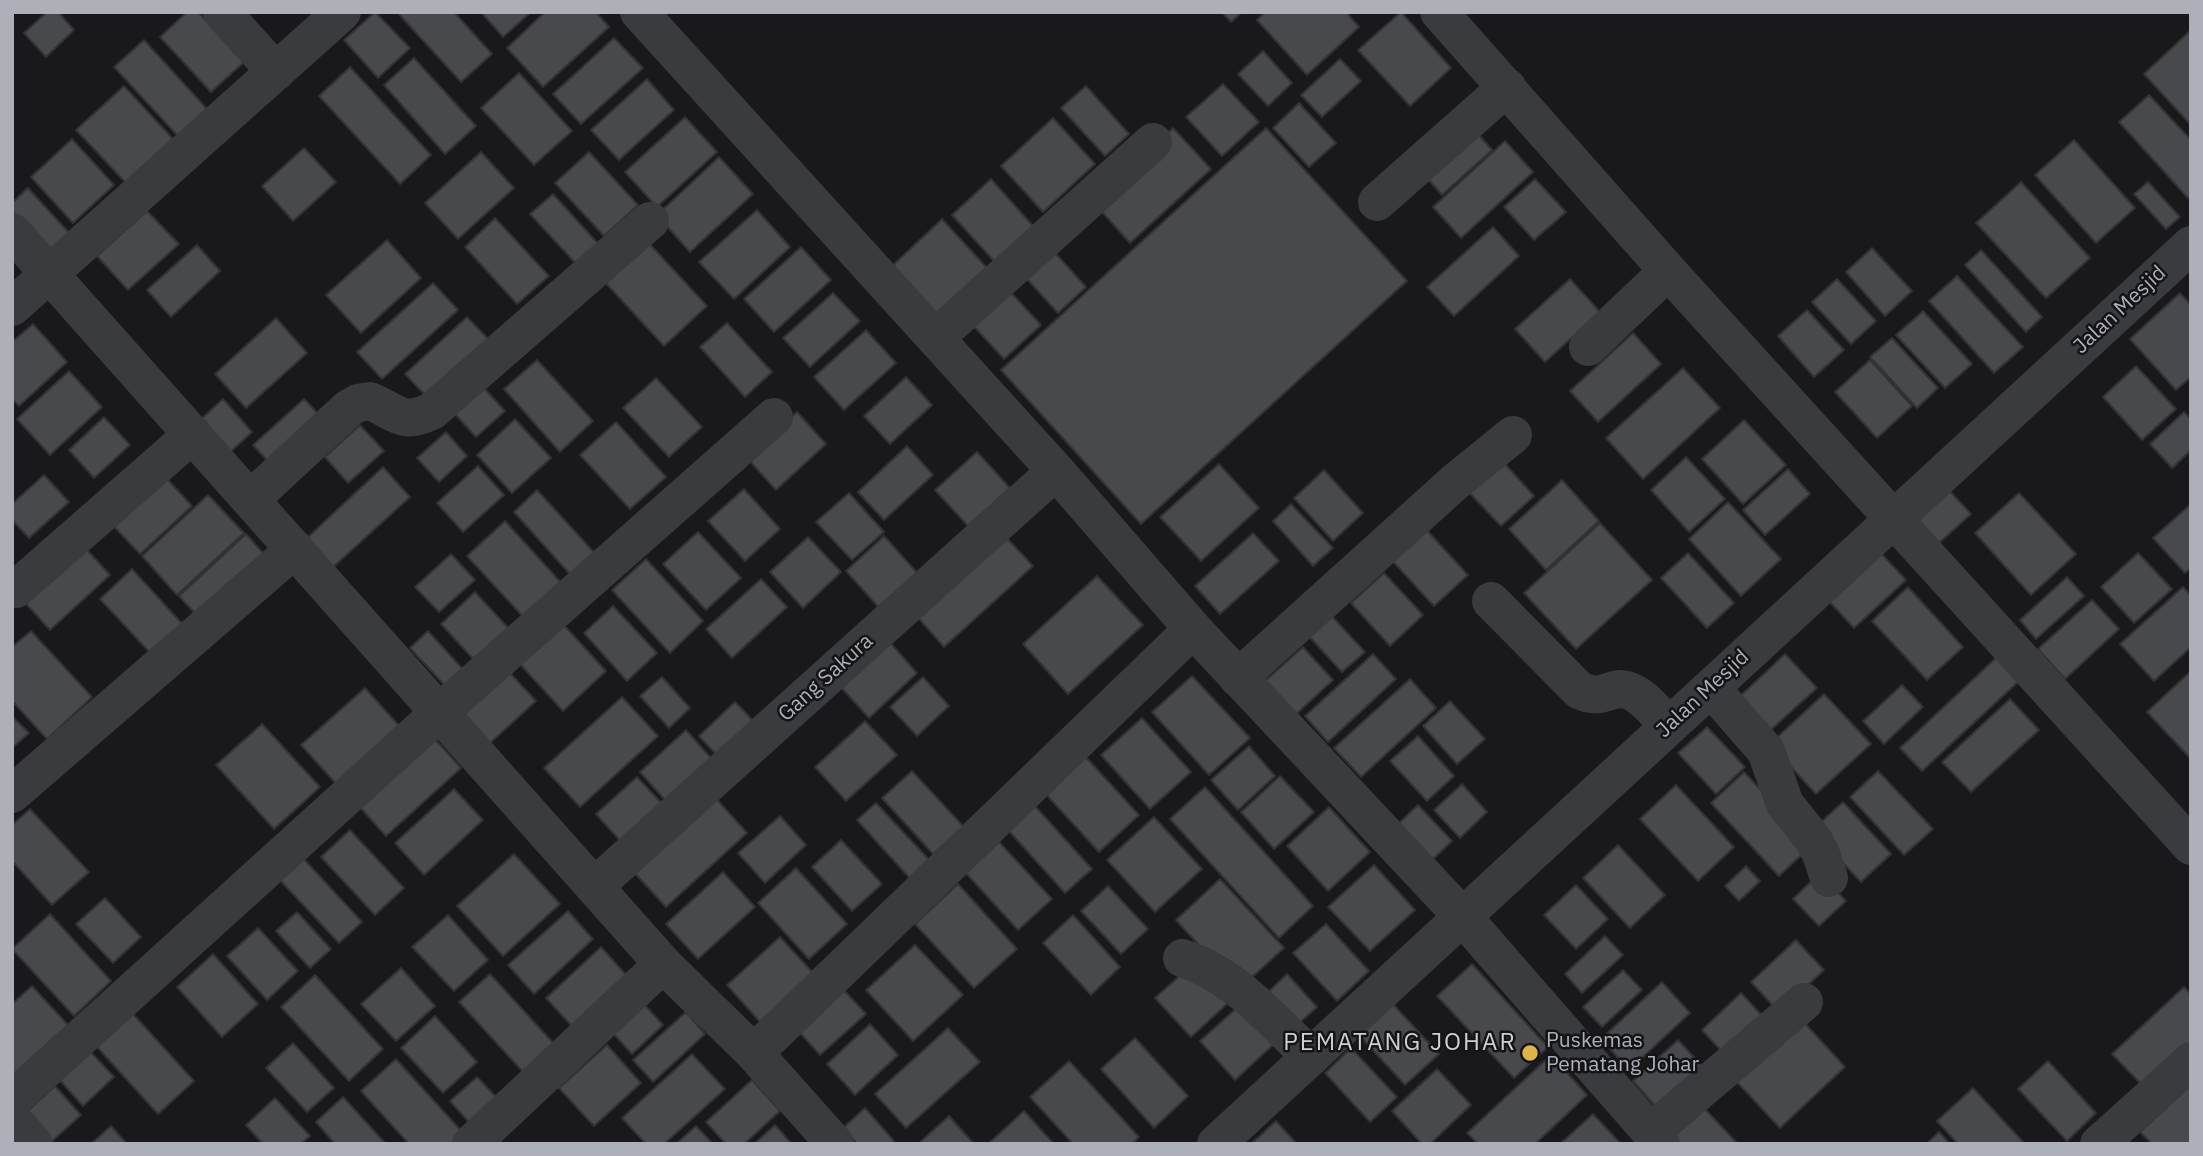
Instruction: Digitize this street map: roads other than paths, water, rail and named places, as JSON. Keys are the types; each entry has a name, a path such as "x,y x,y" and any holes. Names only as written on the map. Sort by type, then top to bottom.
{"street":[{"path":"222,12 276,72"},
{"path":"12,307 342,12"},
{"path":"639,12 1056,471 1193,629 1462,916 1656,1138 1804,1002"},
{"path":"1439,12 1668,271 2191,846"},
{"path":"1377,202 1507,87"},
{"path":"935,338 1153,142"},
{"path":"251,499 349,408 358,403 369,401 397,417 407,419 418,419 432,411 650,221"},
{"path":"12,232 663,964 754,1053 835,1144"},
{"name":"Jalan Mesjid","path":"1216,1144 2191,245"},
{"path":"1588,347 1668,271"},
{"path":"12,1100 440,712 774,417"},
{"path":"16,589 193,434"},
{"path":"1238,678 1455,482 1513,435"},
{"name":"Gang Sakura","path":"595,886 1056,471"},
{"path":"12,794 295,549"},
{"path":"1491,601 1579,690 1600,695 1613,690 1626,690 1641,698 1669,726"},
{"path":"754,1053 1193,629"},
{"path":"1711,688 1766,751 1785,804 1813,839 1829,878"},
{"path":"1182,958 1193,961 1229,982 1311,1057"},
{"path":"471,1144 663,964"},
{"path":"2099,1144 2191,1061"},
{"path":"12,1119 34,1144"}],"place":[{"name":"Puskemas Pematang Johar","path":"1530,1053"}],"district":[{"name":"PEMATANG JOHAR","path":"1400,1043"}]}
